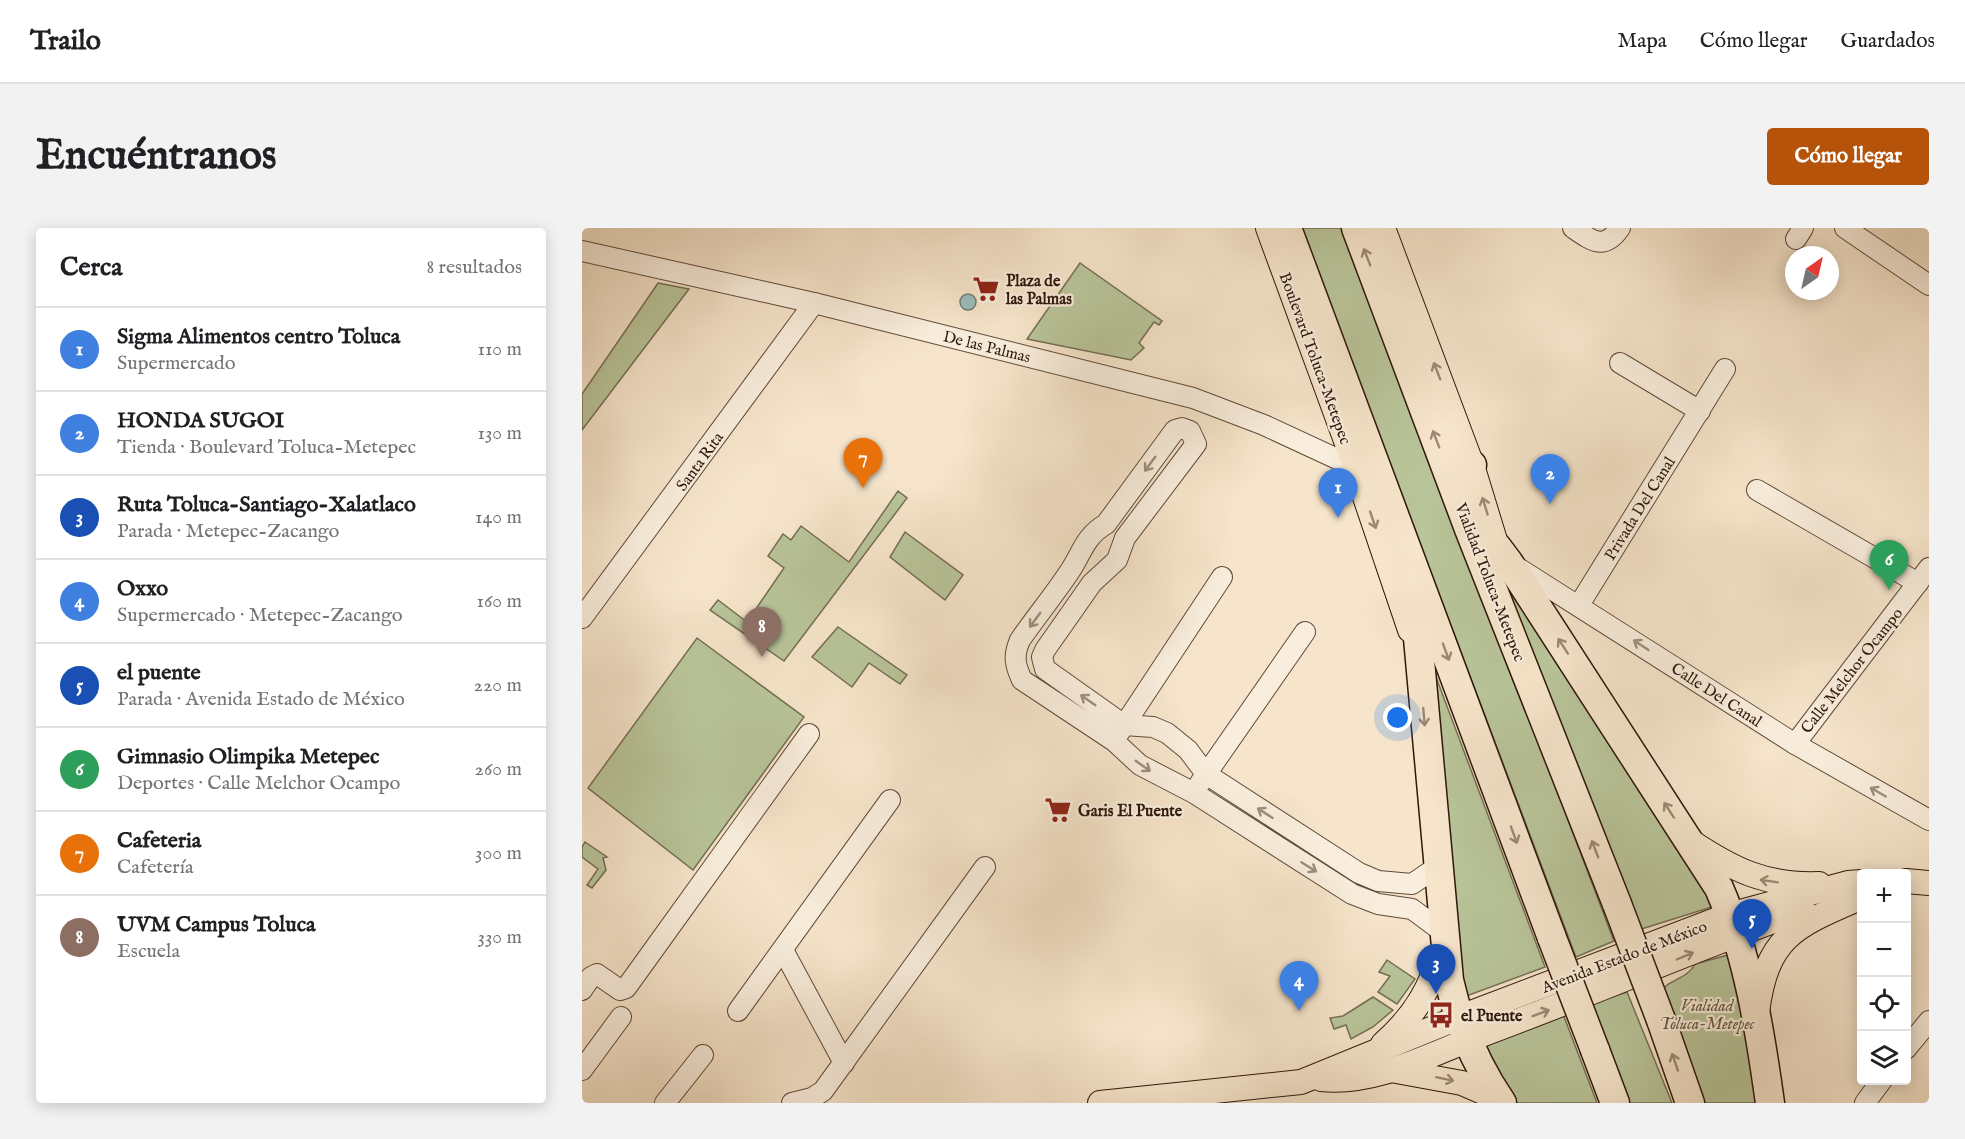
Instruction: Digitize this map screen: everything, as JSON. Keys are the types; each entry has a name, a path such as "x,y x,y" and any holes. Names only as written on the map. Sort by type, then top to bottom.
{"highway":[{"path":"1287,228 1305,276 1368,472 1411,558 1615,1103"},
{"name":"Vialidad Toluca-Metepec","path":"1356,228 1456,494 1617,904 1690,1103"},
{"path":"1300,310 1305,276"},
{"path":"1456,494 1472,465"},
{"path":"1470,529 1503,555 1719,888 1732,925 1757,1017 1770,1103"},
{"path":"1411,558 1444,939 1462,1030 1500,1101"}],"main road":[{"name":"Boulevard Toluca-Metepec","path":"1268,228 1300,310 1354,434"},
{"path":"1383,228 1472,465 1503,555"},
{"path":"1368,472 1419,659"},
{"path":"1688,839 1729,865 1760,879 1797,885 1857,890"},
{"path":"1911,881 1929,883"},
{"name":"Avenida Estado de México","path":"1100,1103 1147,1096 1243,1089 1312,1078 1342,1081 1382,1060 1462,1030 1612,986 1732,925 1809,908 1857,890"},
{"path":"1757,1017 1766,970 1782,942 1793,930 1857,891"},
{"path":"1911,894 1929,895"},
{"path":"1444,939 1426,994 1399,1030 1382,1060 1473,1086 1500,1101"}],"street":[{"path":"1573,228 1594,243 1601,244 1609,241 1620,228"},
{"path":"1845,228 1929,285"},
{"name":"De las Palmas","path":"582,250 814,303 1192,398 1264,425 1368,472"},
{"name":"Santa Rita","path":"582,618 814,303"},
{"path":"1620,363 1700,411"},
{"name":"Privada Del Canal","path":"1579,605 1725,369"},
{"path":"1437,867 1412,884 1378,881 1359,873 1206,774 1188,750 1167,733 1153,727 1119,733 1035,690 1022,680 1016,666 1015,652 1020,640 1072,568 1091,534 1106,524 1175,430 1182,428 1190,431 1196,444 1125,538 1117,560 1092,583 1045,650 1043,663 1049,673 1119,733 1140,765 1194,793 1352,894 1378,904 1412,909 1444,939"},
{"path":"1757,490 1923,576"},
{"path":"1106,524 1125,538"},
{"name":"Calle Del Canal","path":"1503,555 1794,744 1929,820"},
{"path":"1072,568 1092,583"},
{"name":"Calle Melchor Ocampo","path":"1794,744 1923,576"},
{"path":"1119,733 1222,577"},
{"path":"1194,793 1305,632"},
{"path":"582,990 591,976 597,974 620,990 626,988 809,734"},
{"path":"738,1011 890,801"},
{"path":"792,1103 817,1096 844,1063 985,867"},
{"path":"1378,881 1378,904"},
{"path":"1412,884 1412,909"},
{"path":"783,950 844,1063"},
{"path":"582,1070 621,1017"},
{"path":"1911,1043 1929,1021"},
{"path":"665,1103 704,1055"},
{"path":"1864,1103 1878,1085"}],"green space":[{"path":"1301,228 1343,228 1614,941 1576,957"},
{"path":"1080,263 1162,321 1159,325 1154,322 1139,343 1144,348 1131,360 1027,339"},
{"path":"658,283 689,289 582,430 582,394"},
{"path":"898,491 907,498 784,661 710,610 718,600 747,622 784,568 768,556 783,534 791,540 801,526 849,562"},
{"path":"905,532 963,575 945,600 890,557"},
{"path":"1498,573 1704,876 1715,906 1635,931"},
{"path":"838,627 907,675 900,684 869,663 852,687 812,657"},
{"path":"697,638 804,717 693,870 588,788"},
{"path":"1424,645 1545,967 1461,998"},
{"path":"585,842 607,857 603,858 606,870 592,888 587,885 598,869 582,857 582,847"},
{"name":"Vialidad Toluca-Metepec","path":"1728,955 1743,998 1762,1103 1699,1103 1659,994 1695,964"},
{"path":"1387,960 1415,979 1397,1004 1378,992 1390,976 1379,972"},
{"path":"1627,992 1672,1103 1629,1103 1591,1003"},
{"path":"1373,997 1393,1010 1373,1027 1351,1039 1346,1025 1334,1029 1330,1018 1343,1016"},
{"path":"1563,1014 1597,1103 1515,1103 1482,1040"}],"water":[{"path":"968,294 976,302 968,310 960,302"}],"place":[{"name":"Plaza de las Palmas","path":"986,289"},
{"name":"Cafeteria","path":"863,488"},
{"name":"HONDA SUGOI","path":"1550,504"},
{"name":"Sigma Alimentos centro Toluca","path":"1338,518"},
{"name":"Gimnasio Olimpika Metepec","path":"1889,590"},
{"name":"UVM Campus Toluca","path":"762,657"},
{"name":"Garis El Puente","path":"1058,810"},
{"name":"el puente","path":"1752,949"},
{"name":"Ruta Toluca-Santiago-Xalatlaco","path":"1436,994"},
{"name":"Oxxo","path":"1299,1011"},
{"name":"el Puente","path":"1441,1015"}]}
